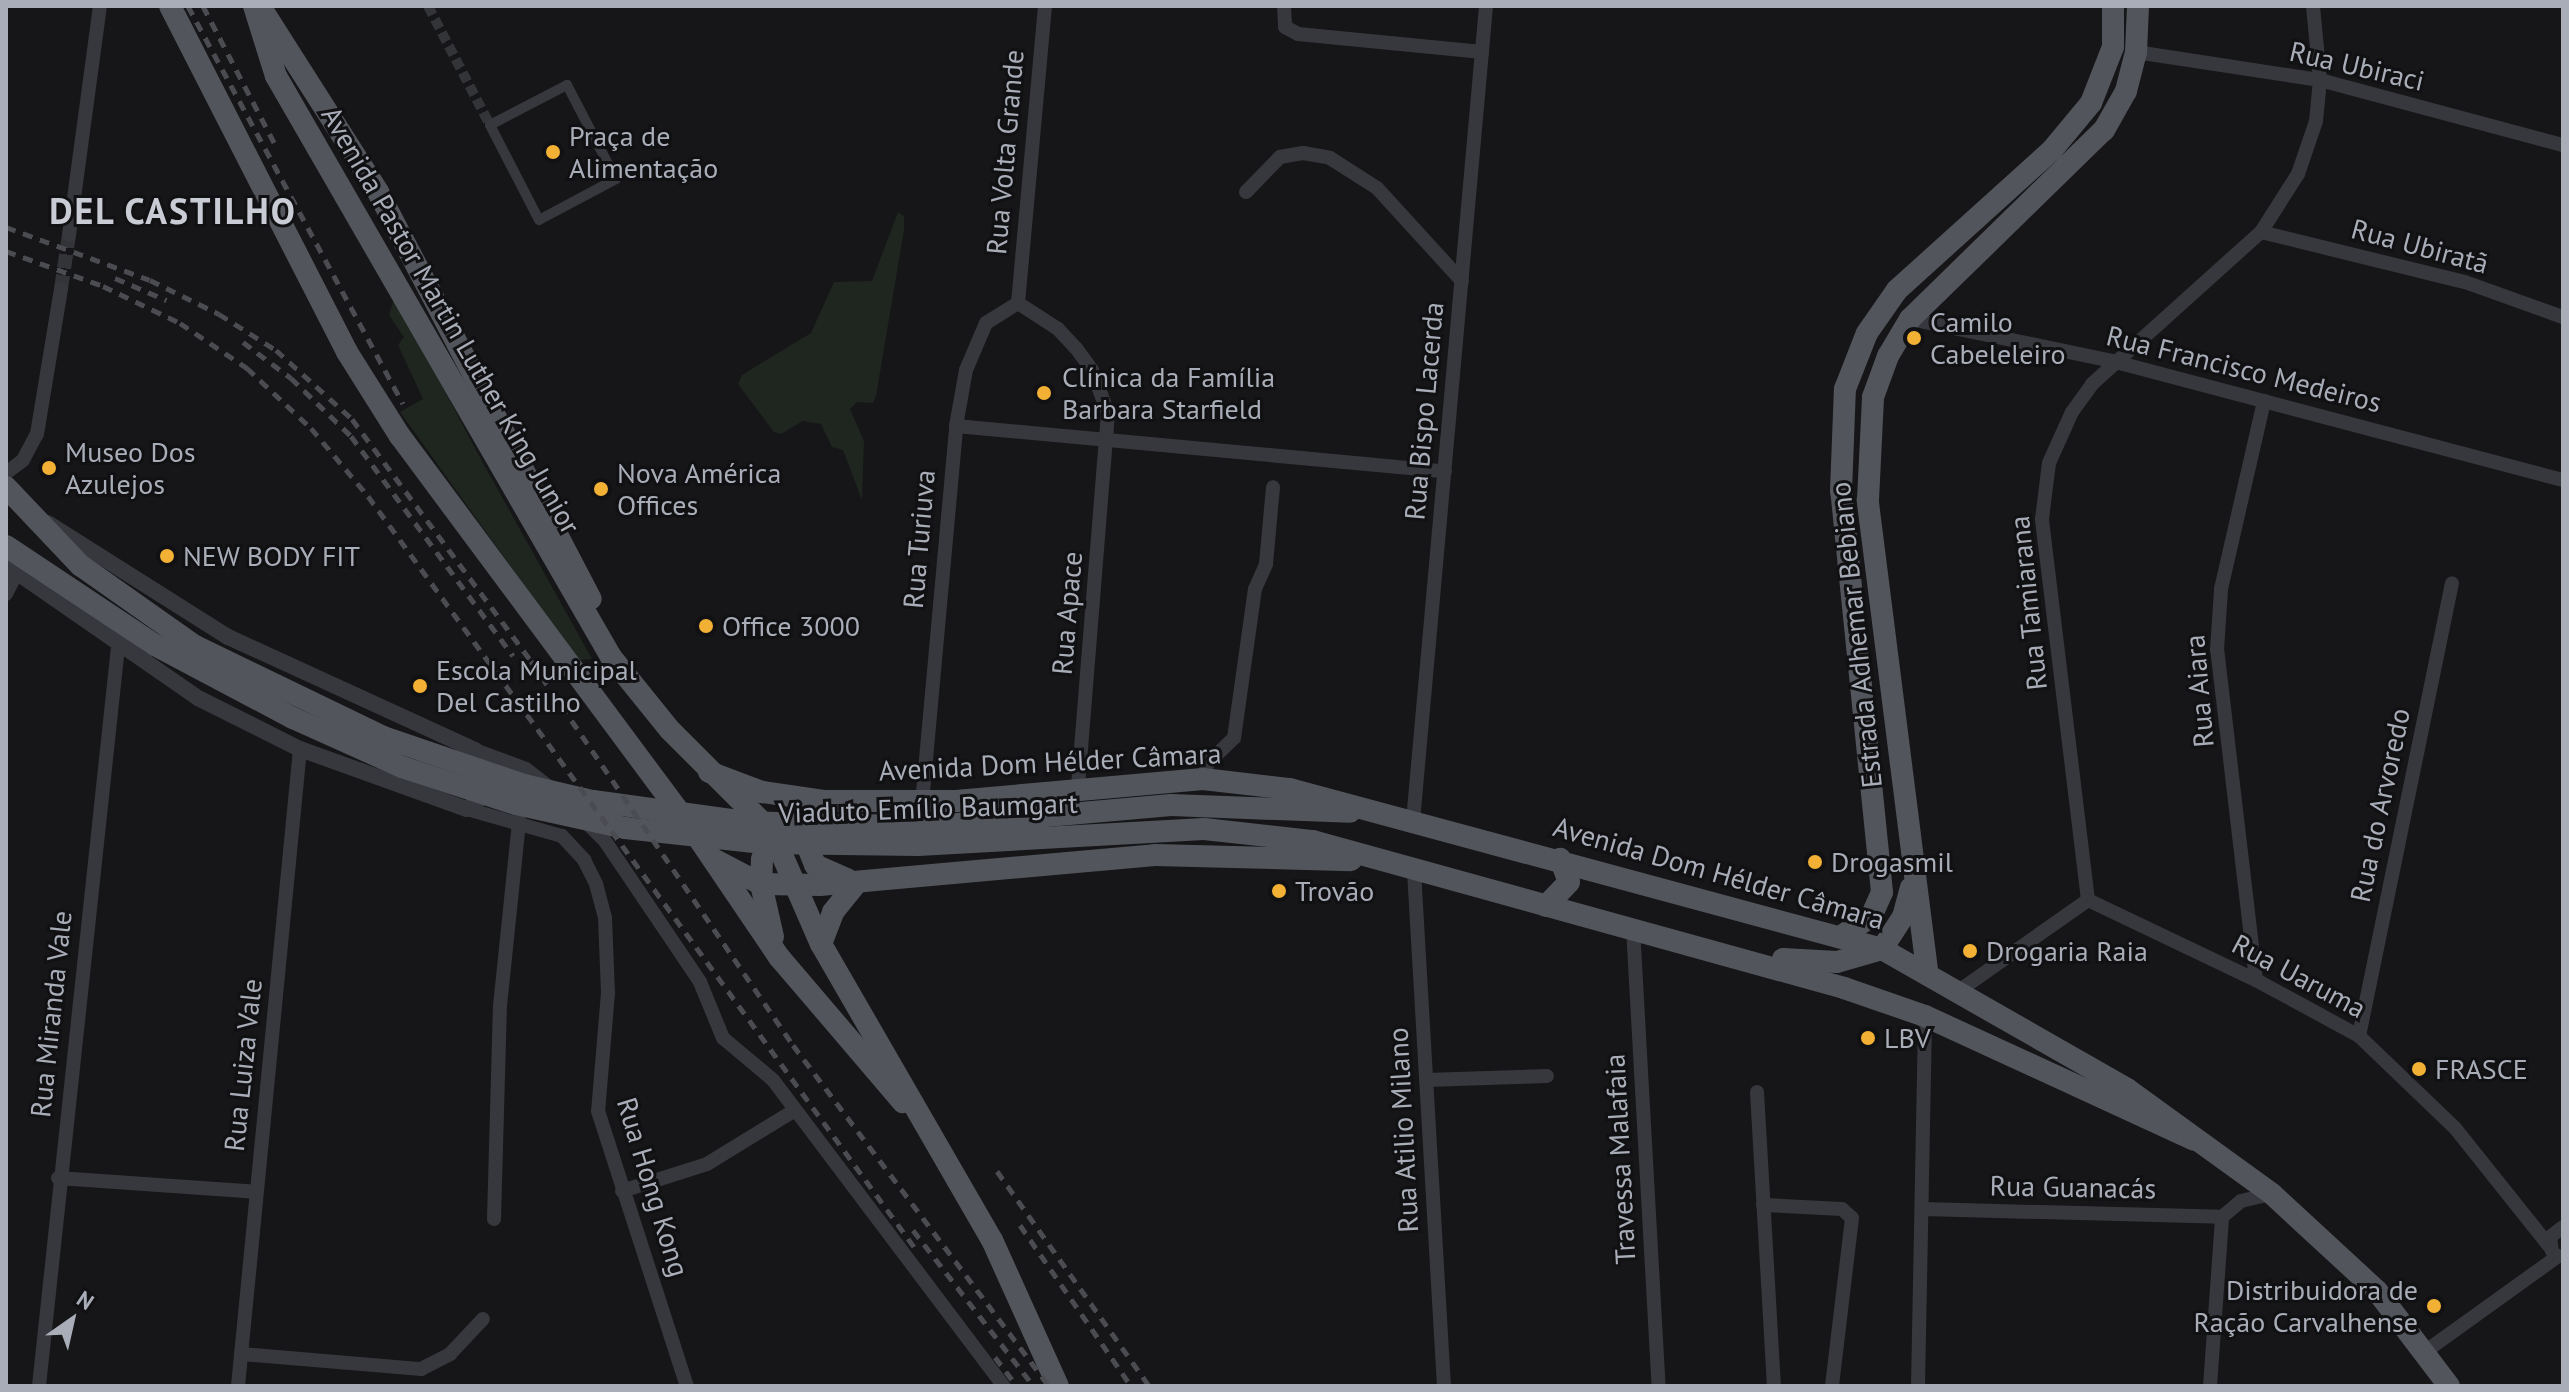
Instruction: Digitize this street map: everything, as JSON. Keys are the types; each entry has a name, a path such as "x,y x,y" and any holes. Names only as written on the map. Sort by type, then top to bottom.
{"main road":[{"name":"Avenida Pastor Martin Luther King Junior","path":"170,6 379,405 695,833 779,957 926,1125"},
{"name":"Avenida Pastor Martin Luther King Junior","path":"254,6 276,76 611,657 709,772 772,832 821,944 947,1159 1022,1300 1058,1386"},
{"name":"Avenida Pastor Martin Luther King Junior","path":"260,6 378,192 493,404 577,565 611,657"},
{"name":"Estrada Adhemar Bebiano","path":"1843,935 1871,917 1882,892 1841,491 1839,451 1845,389 1867,333 1897,290 2052,150 2091,103 2113,47 2113,6"},
{"name":"Estrada Adhemar Bebiano","path":"1927,970 1913,879 1868,500 1873,397 1888,356 1910,319 2089,147 2121,101 2136,52 2138,6"},
{"path":"6,487 102,583 191,655"},
{"path":"6,546 191,655"},
{"name":"Viaduto Emílio Baumgart","path":"191,655 437,757 524,785 654,812 746,822 935,826 1171,805"},
{"name":"Viaduto Emílio Baumgart","path":"191,655 293,718 402,767 516,804 625,828 763,843 854,846 1175,829"},
{"path":"695,833 729,845 744,831 740,815 709,772"},
{"name":"Avenida Dom Hélder Câmara","path":"709,772 762,792 825,801 922,803 1203,779 1290,789 1371,813 1413,821 1843,935 1927,970 2127,1089 2244,1173 2347,1260 2426,1351 2449,1386"},
{"path":"821,944 833,912 857,882 825,872 805,847 804,825 825,801"},
{"name":"Avenida Dom Hélder Câmara","path":"772,832 805,807 825,801"},
{"name":"Avenida Dom Hélder Câmara","path":"1171,805 1371,813"},
{"name":"Avenida Dom Hélder Câmara","path":"1175,829 1301,839 1684,941 1925,1016 2194,1140"},
{"path":"772,832 761,884 779,957"},
{"name":"Avenida Dom Hélder Câmara","path":"710,856 761,884 796,885 1155,855 1381,861"},
{"path":"1546,906 1569,882 1560,859"},
{"path":"1684,941 1815,963 1852,959 1882,949 1903,917 1913,879"}],"street":[{"path":"69,235 100,6"},
{"name":"Rua Volta Grande","path":"1018,303 1045,6"},
{"path":"1284,6 1285,27 1298,34 1482,52"},
{"name":"Rua Bispo Lacerda","path":"1413,821 1486,6"},
{"name":"Rua Tamiarana","path":"2088,900 2042,519 2045,484 2057,440 2072,412 2112,361 2261,232 2298,174 2316,121 2320,80 2313,6"},
{"name":"Rua Ubiraci","path":"2136,52 2320,80 2563,145"},
{"path":"567,85 616,179 539,220 490,125 567,85"},
{"path":"1246,192 1280,157 1303,153 1330,158 1377,188 1462,281"},
{"name":"Rua Ubiratã","path":"2261,232 2465,282 2563,317"},
{"path":"6,473 23,460 37,434 61,289"},
{"name":"Rua Turiuva","path":"922,803 956,426 977,340 986,323 1018,303"},
{"name":"Rua Apace","path":"1018,303 1058,329 1092,370 1108,413 1078,788"},
{"name":"Rua Francisco Medeiros","path":"1910,319 2112,361 2563,480"},
{"name":"Rua Aiara","path":"2256,980 2217,650 2221,589 2264,401"},
{"path":"956,426 1445,471"},
{"path":"1203,779 1208,763 1234,738 1255,589 1266,564 1273,487"},
{"path":"26,510 228,637 475,750 526,769 551,788 605,841 700,982 723,1038 773,1080 1004,1386"},
{"path":"6,594 11,570 118,647 198,698 300,749 467,809 549,828 559,814 551,788"},
{"name":"Rua do Arvoredo","path":"2359,1036 2452,583"},
{"name":"Rua Miranda Vale","path":"39,1386 58,1178 118,647"},
{"name":"Rua Luiza Vale","path":"238,1386 300,749"},
{"path":"467,809 482,801 495,780 475,750"},
{"path":"494,1219 500,1006 519,821"},
{"name":"Rua Hong Kong","path":"549,828 584,860 605,918 608,993 598,1111 687,1386"},
{"name":"Rua Atilio Milano","path":"1414,871 1444,1386"},
{"path":"1960,990 2088,900"},
{"name":"Rua Uaruma","path":"2088,900 2256,980 2359,1036 2455,1128 2559,1255"},
{"name":"Travessa Malafaia","path":"1633,928 1659,1386"},
{"path":"1918,1386 1925,1016"},
{"path":"1426,1080 1547,1076"},
{"path":"1757,1092 1774,1386"},
{"path":"622,1191 707,1164 795,1110"},
{"path":"2241,1201 2244,1173"},
{"path":"58,1178 256,1192"},
{"path":"2210,1386 2222,1217 2241,1201 2272,1194"},
{"path":"1763,1205 1842,1209 1852,1218 1832,1386"},
{"name":"Rua Guanacás","path":"1923,1209 2222,1217"},
{"path":"2426,1351 2559,1255 2550,1237 2563,1227"},
{"path":"241,1354 421,1369 450,1354 483,1319"}],"shaded area":[{"path":"898,212 904,216 904,230 876,396 873,403 857,402 850,409 864,441 862,500 843,450 832,447 821,424 803,421 781,434 774,432 738,384 742,375 811,333 834,282 872,281"},
{"path":"395,296 592,659 578,660 400,412 423,399 398,345 404,337 389,315"}],"tunnel":[{"path":"428,6 490,125"},
{"path":"61,289 69,235"}],"railway":[{"path":"188,6 403,404"},
{"path":"203,6 276,146"},
{"path":"6,227 150,280 219,314 276,350 352,419 531,661 793,1045 1049,1386"},
{"path":"6,251 103,286 180,323 247,368 311,428 368,496 915,1248"},
{"path":"115,278 166,300"},
{"path":"243,342 291,378 351,436 513,656"},
{"path":"997,1171 1149,1386"},
{"path":"1020,1225 1131,1386"},
{"path":"913,1230 1033,1385"},
{"path":"995,1357 1017,1386"}],"place":[{"name":"Praça de Alimentação","path":"553,152"},
{"name":"Camilo Cabeleleiro","path":"1914,338"},
{"name":"Clínica da Família Barbara Starfield","path":"1044,393"},
{"name":"Museo Dos Azulejos","path":"49,468"},
{"name":"Nova América Offices","path":"601,489"},
{"name":"NEW BODY FIT","path":"167,556"},
{"name":"Office 3000","path":"706,626"},
{"name":"Escola Municipal Del Castilho","path":"420,686"},
{"name":"Drogasmil","path":"1815,862"},
{"name":"Trovão","path":"1279,891"},
{"name":"Drogaria Raia","path":"1970,951"},
{"name":"LBV","path":"1868,1038"},
{"name":"FRASCE","path":"2419,1069"},
{"name":"Distribuidora de Ração Carvalhense","path":"2434,1306"}],"district":[{"name":"DEL CASTILHO","path":"173,211"}]}
